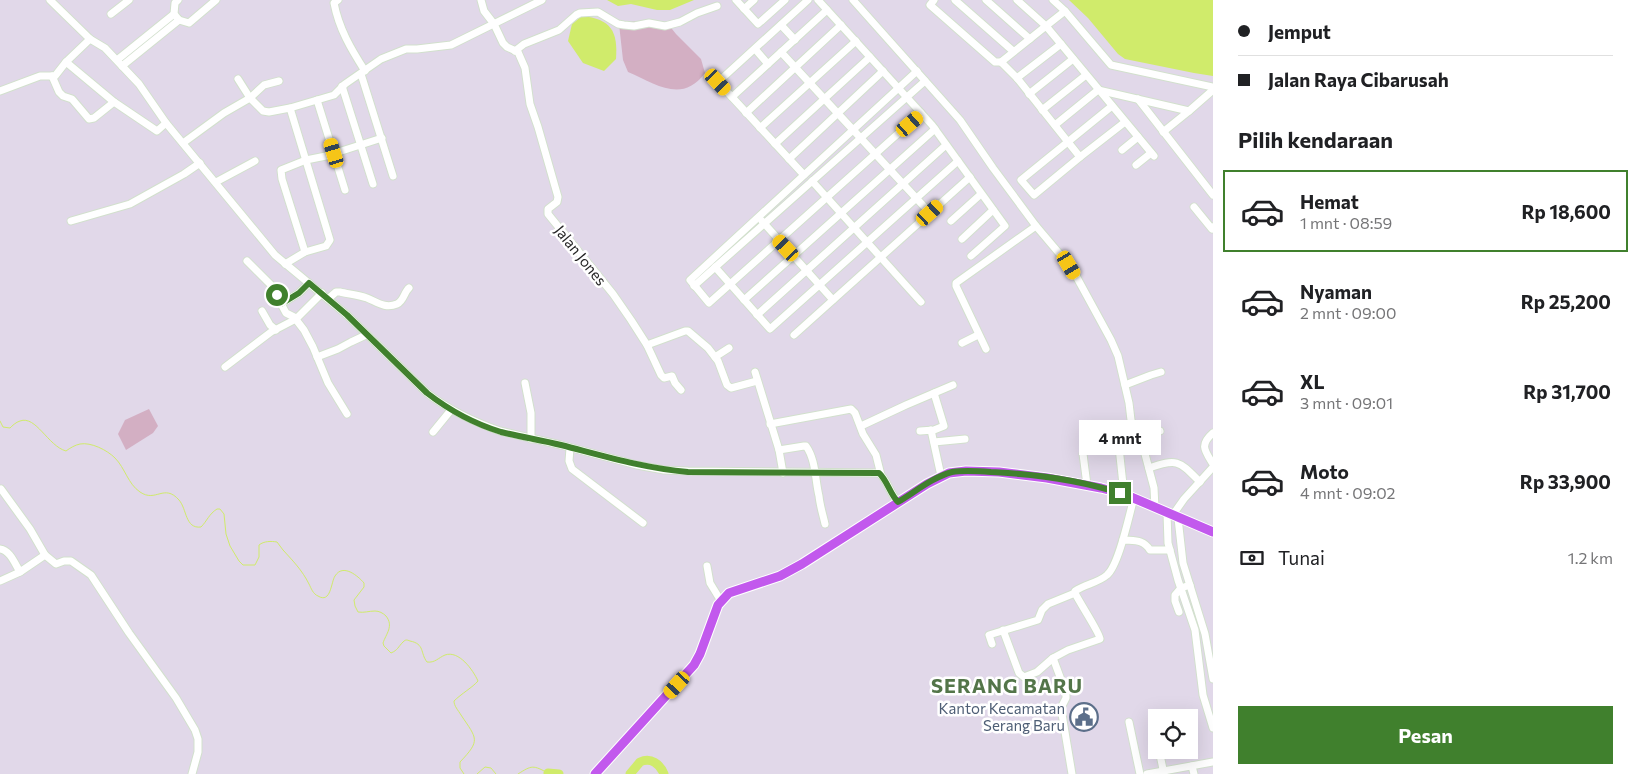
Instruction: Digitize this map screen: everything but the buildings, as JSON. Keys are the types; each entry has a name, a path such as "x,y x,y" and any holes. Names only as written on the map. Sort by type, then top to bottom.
{"main road":[{"path":"595,774 694,666 702,651 721,601 734,590 780,576 802,564 942,476 958,472 999,472 1087,485 1124,494 1213,532"}],"street":[{"path":"50,0 90,39 106,48 139,84 166,123 268,247 285,264 347,315 427,393 451,410 493,429 664,470 815,474 866,473 881,475"},
{"path":"119,63 174,14 175,3 178,0"},
{"path":"174,14 179,20 189,23 216,0"},
{"path":"338,0 334,3 344,36 363,72 393,176"},
{"name":"Jalan Jones","path":"481,0 484,11 494,24 506,46 519,54 525,68 528,95 558,197 557,202 548,209 548,214 613,294 647,345 661,375 664,378 672,376 675,383 682,390"},
{"path":"238,79 250,98 261,110 266,112 290,108 334,95 342,86 380,59 404,50 451,45 542,0"},
{"path":"736,0 758,24 785,0"},
{"path":"744,9 754,0"},
{"path":"804,175 718,82 808,0"},
{"path":"818,0 935,129 1005,226 971,256"},
{"path":"853,0 960,120 1036,226 1075,274 1118,356 1132,420 1154,488 1155,508"},
{"path":"934,0 930,5 995,62 1001,62 1065,11"},
{"path":"955,0 1013,51"},
{"path":"986,0 1030,39"},
{"path":"1017,0 1046,26 1152,154 1136,165"},
{"path":"1053,0 1065,11 1111,65 1213,88"},
{"path":"111,14 126,1"},
{"path":"515,51 524,44 559,30 576,14 580,13 598,12 624,26 634,26 649,22 665,26 680,22 716,6"},
{"path":"732,97 827,10"},
{"path":"119,63 179,20"},
{"path":"781,25 795,40"},
{"path":"746,113 841,25"},
{"path":"0,91 40,76 58,74 66,62 90,39"},
{"path":"760,128 856,41"},
{"path":"1017,78 1061,44"},
{"path":"755,49 768,64"},
{"path":"781,52 930,213"},
{"path":"775,144 870,57"},
{"path":"1030,94 1072,59"},
{"path":"66,62 114,102 157,131 166,123"},
{"path":"1001,62 1017,78 1080,157"},
{"path":"789,159 883,71"},
{"path":"917,71 690,280 694,286 709,303 921,114"},
{"path":"1042,110 1086,75"},
{"path":"52,76 59,92 63,96 72,99 88,119 94,118 114,102"},
{"path":"694,286 925,80"},
{"path":"182,143 224,113 250,98 264,85 279,81"},
{"path":"342,86 373,184"},
{"path":"1163,132 1213,88"},
{"path":"1098,90 1188,111"},
{"path":"1055,125 1098,90"},
{"path":"1137,99 1213,195"},
{"path":"317,100 345,190"},
{"path":"1112,106 1021,180 1034,195 1125,122"},
{"path":"285,264 305,252 326,246 330,240 290,108"},
{"path":"744,300 935,129"},
{"path":"1122,150 1138,137"},
{"path":"305,252 280,173 284,168 306,160 382,138"},
{"path":"757,314 946,144"},
{"path":"216,182 255,161"},
{"path":"715,268 770,329 958,161"},
{"path":"71,221 130,204 200,163"},
{"path":"794,335 970,177"},
{"path":"812,181 921,302"},
{"path":"951,221 981,194"},
{"path":"1194,207 1212,229 1213,227"},
{"path":"962,239 994,210"},
{"path":"758,217 833,300"},
{"path":"986,349 956,283 1036,226"},
{"path":"247,261 264,276 274,289 286,313 296,319 306,333 328,383 347,414"},
{"path":"281,304 299,293 309,283"},
{"path":"328,299 336,292 340,292 368,298 382,305 391,305 397,304 402,300 409,288"},
{"path":"225,368 269,334 296,319 322,293"},
{"path":"262,311 270,325 276,330"},
{"path":"647,345 688,331 715,356 720,364 726,385 732,388 757,381"},
{"path":"317,357 366,335"},
{"path":"962,343 978,335"},
{"path":"715,356 729,348"},
{"path":"755,372 779,450 784,473"},
{"path":"1125,385 1161,372"},
{"path":"525,383 531,414 532,439"},
{"path":"861,426 954,385"},
{"path":"920,431 944,426 934,393"},
{"path":"770,424 849,409 855,412 876,455 881,475 889,491 898,502"},
{"path":"433,432 451,410"},
{"path":"931,430 942,476"},
{"path":"1139,438 1160,431"},
{"path":"1213,433 1204,444 1213,466 1172,516 1168,543 1195,630 1204,694 1213,728"},
{"path":"934,442 965,439"},
{"path":"779,450 806,446 811,456 825,524"},
{"path":"1119,447 1124,494"},
{"path":"570,448 569,461 572,469 643,523"},
{"path":"1083,454 1087,485"},
{"path":"1149,468 1163,463 1174,462 1185,466 1200,482"},
{"path":"1,488 30,529 45,555 56,564 71,561 92,575 129,633 176,698 198,738 198,752 192,774"},
{"path":"992,644 989,635 1038,620 1042,610 1048,604 1075,593 1077,589 1102,579 1109,574 1123,540 1134,498"},
{"path":"1172,516 1182,563 1205,634 1212,664 1213,679"},
{"path":"1123,540 1143,542 1150,550 1170,550"},
{"path":"0,549 7,552 20,572"},
{"path":"0,581 20,572 45,555"},
{"path":"707,566 710,583 721,601"},
{"path":"1179,612 1175,595 1181,588 1190,585"},
{"path":"1003,630 1021,676 1037,672 1053,658 1068,650 1100,639 1100,634 1075,593"},
{"path":"1053,658 1066,693 1066,698 1061,708 1072,774"},
{"path":"1129,722 1140,774"},
{"path":"1161,759 1164,772"},
{"path":"1147,774 1213,762"},
{"path":"1192,766 1194,774"}],"shaded area":[{"path":"607,0 694,0 670,10 657,10 631,4 618,6"},
{"path":"1069,0 1213,0 1213,76 1125,59 1118,54 1088,18"},
{"path":"582,16 600,20 611,28 614,34 616,59 604,71 583,63 568,41 572,24"},
{"path":"636,21 668,24 701,59 705,73 687,88 668,89 628,72 623,60 619,24"},
{"path":"149,409 158,426 153,433 126,450 118,434 125,420"}],"waterway":[{"path":"0,421 3,427 10,428 20,421 26,420 31,422 53,443 66,451 76,445 84,444 94,445 108,452 121,466 132,485 140,492 151,496 164,493 174,495 182,504 189,522 196,527 201,527 212,513 220,509 224,514 226,534 230,546 243,565 255,565 259,557 259,545 270,541 277,542 297,566 313,592 322,598 328,595 338,572 346,571 358,577 364,583 364,587 354,600 355,606 358,612 376,611 386,616 389,627 383,643 391,653 397,650 406,640 415,642 420,647 427,662 434,661 445,655 455,655 465,662 476,677 478,681 454,701 456,708 471,729 474,739 471,749 460,762 460,768 464,774"},
{"path":"630,774 640,762 648,760 658,764 664,774"},
{"path":"477,774 485,767 491,768 496,774"},
{"path":"518,774 533,767 548,773"},
{"path":"548,773 559,774"}],"place":[{"name":"Kantor Kecamatan Serang Baru","path":"1084,717"}],"district":[{"name":"SERANG BARU","path":"1007,685"}],"route":[{"path":"277,295 281,304 299,293 309,283 347,315 356,326 427,393 451,410 481,424 516,436 561,445 637,465 688,472 879,473 898,502 942,476 953,472 966,471 1023,474 1087,485 1120,493"}]}
